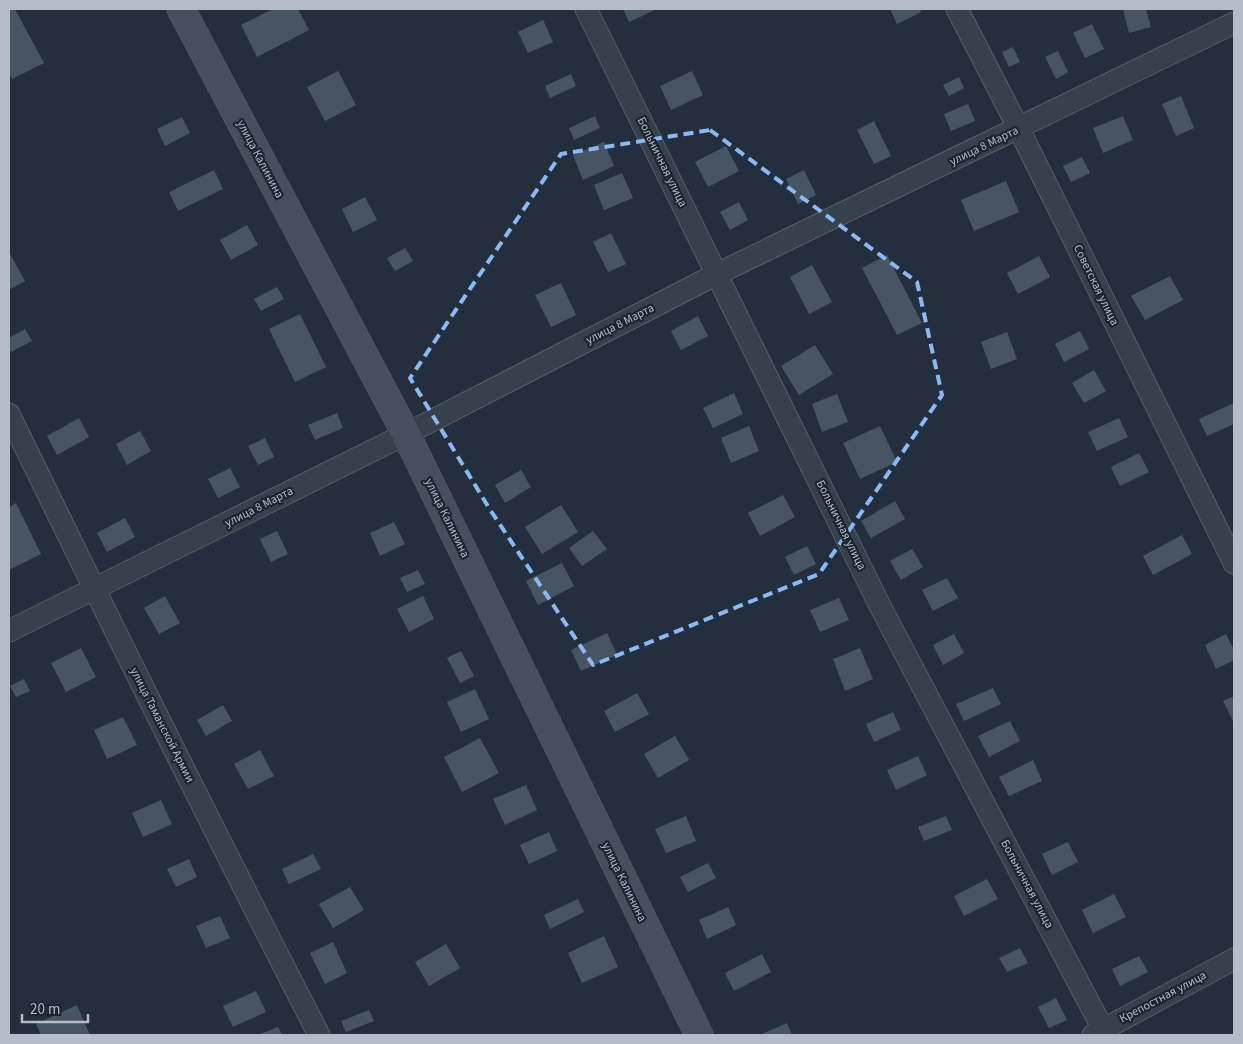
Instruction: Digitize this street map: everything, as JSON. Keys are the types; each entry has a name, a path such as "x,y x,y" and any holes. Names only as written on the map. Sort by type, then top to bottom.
{"street":[{"name":"улица Калинина","path":"181,9 406,434 699,1035"},
{"name":"Больничная улица","path":"586,9 879,604 1101,1033"},
{"name":"Советская улица","path":"957,9 1019,129 1234,563"},
{"name":"улица 8 Марта","path":"9,631 406,434 717,274 1234,23"},
{"name":"улица Таманской Армии","path":"9,414 94,590 318,1035"},
{"name":"Крепостная улица","path":"1101,1033 1234,959"}],"highlighted area":[{"path":"710,130 917,282 942,395 819,574 593,665 489,508 410,378 561,154"}],"building":[{"path":"9,9 15,9 44,63 12,79 9,73"},
{"path":"273,9 298,9 309,30 257,57 241,25"},
{"path":"623,9 657,9 629,22"},
{"path":"890,9 920,9 921,12 897,24"},
{"path":"1123,9 1146,9 1151,27 1129,33"},
{"path":"543,20 553,42 528,53 518,32"},
{"path":"1092,24 1104,49 1085,58 1073,33"},
{"path":"1013,47 1020,62 1009,67 1002,52"},
{"path":"1058,51 1068,72 1056,79 1045,57"},
{"path":"338,71 356,105 325,121 307,87"},
{"path":"692,71 703,95 671,110 660,86"},
{"path":"571,74 576,86 550,98 545,86"},
{"path":"959,77 964,88 949,96 943,85"},
{"path":"1181,96 1194,128 1176,136 1162,104"},
{"path":"968,104 975,121 951,131 944,114"},
{"path":"595,116 600,128 574,140 569,128"},
{"path":"1123,116 1133,140 1103,153 1093,128"},
{"path":"182,117 190,133 165,146 157,129"},
{"path":"874,121 891,156 874,164 857,130"},
{"path":"604,142 614,166 583,180 573,155"},
{"path":"726,146 739,171 708,187 695,162"},
{"path":"1082,157 1090,173 1071,182 1063,166"},
{"path":"214,170 223,189 178,211 169,192"},
{"path":"804,170 816,195 798,204 786,179"},
{"path":"622,173 633,198 604,210 594,185"},
{"path":"1006,181 1019,212 974,231 961,200"},
{"path":"365,197 377,220 353,232 342,209"},
{"path":"739,202 748,220 730,230 720,212"},
{"path":"247,225 258,245 231,260 220,240"},
{"path":"611,233 626,264 608,272 593,242"},
{"path":"405,248 413,261 395,271 387,258"},
{"path":"9,252 25,281 9,290"},
{"path":"887,255 922,323 897,335 862,268"},
{"path":"1039,256 1050,277 1018,294 1007,273"},
{"path":"812,265 832,302 809,314 790,277"},
{"path":"1170,276 1183,300 1145,320 1131,296"},
{"path":"561,283 576,315 551,327 535,295"},
{"path":"277,287 284,299 261,311 254,299"},
{"path":"300,314 326,367 295,382 269,329"},
{"path":"698,316 708,336 681,350 671,331"},
{"path":"25,329 32,341 11,352 9,338"},
{"path":"1080,331 1089,349 1064,362 1055,344"},
{"path":"1007,332 1017,359 991,369 981,342"},
{"path":"815,345 833,374 799,395 781,366"},
{"path":"1094,370 1106,391 1084,403 1072,383"},
{"path":"734,393 743,414 713,428 703,408"},
{"path":"837,394 848,422 822,432 812,404"},
{"path":"1234,403 1234,424 1207,436 1199,419"},
{"path":"337,413 343,428 315,440 308,425"},
{"path":"79,418 89,437 57,455 47,436"},
{"path":"1119,418 1128,437 1097,451 1088,432"},
{"path":"749,426 759,451 731,463 721,438"},
{"path":"880,426 897,462 860,479 843,443"},
{"path":"140,431 151,451 127,465 116,444"},
{"path":"265,438 274,457 258,465 248,446"},
{"path":"1139,453 1149,472 1120,486 1111,467"},
{"path":"230,468 240,487 218,498 208,479"},
{"path":"521,470 531,487 505,503 495,485"},
{"path":"783,495 795,517 760,536 748,513"},
{"path":"895,501 905,519 871,538 861,521"},
{"path":"16,503 41,554 9,570 9,507"},
{"path":"561,505 578,532 542,554 525,527"},
{"path":"125,518 135,537 107,552 97,533"},
{"path":"394,522 405,544 380,556 370,533"},
{"path":"277,531 288,554 271,562 260,539"},
{"path":"593,531 607,549 582,566 569,548"},
{"path":"1182,535 1192,554 1153,575 1143,556"},
{"path":"807,546 816,564 794,575 785,557"},
{"path":"912,549 923,567 901,580 890,561"},
{"path":"562,563 574,586 538,605 526,581"},
{"path":"418,570 425,584 407,592 400,578"},
{"path":"947,578 958,598 933,611 922,590"},
{"path":"165,596 180,623 159,634 144,608"},
{"path":"423,596 434,619 409,632 397,609"},
{"path":"839,598 849,620 820,632 810,610"},
{"path":"607,633 617,655 581,671 571,650"},
{"path":"954,634 964,653 943,665 933,645"},
{"path":"1226,634 1234,650 1234,660 1216,669 1205,645"},
{"path":"81,648 96,677 66,692 51,663"},
{"path":"860,648 873,679 845,691 833,659"},
{"path":"461,651 474,676 460,683 447,658"},
{"path":"24,679 30,691 16,697 10,686"},
{"path":"993,688 1001,704 964,721 956,704"},
{"path":"475,689 489,719 461,732 447,702"},
{"path":"637,693 649,714 615,732 604,711"},
{"path":"1234,696 1234,720 1233,721 1223,701"},
{"path":"223,705 232,721 206,736 197,720"},
{"path":"893,712 901,730 874,742 866,724"},
{"path":"123,717 137,745 107,759 94,730"},
{"path":"1010,721 1020,741 989,757 978,736"},
{"path":"675,736 689,760 658,778 644,754"},
{"path":"480,738 499,773 462,792 444,757"},
{"path":"260,750 274,776 248,789 234,764"},
{"path":"918,756 927,775 896,790 887,770"},
{"path":"1033,760 1042,781 1009,796 999,777"},
{"path":"526,785 537,810 505,825 493,799"},
{"path":"161,800 172,824 143,837 132,813"},
{"path":"686,816 696,841 666,853 655,829"},
{"path":"946,816 952,830 924,841 918,827"},
{"path":"549,832 557,851 529,864 520,845"},
{"path":"1068,842 1078,862 1052,875 1042,854"},
{"path":"313,854 321,869 289,884 282,869"},
{"path":"189,859 197,877 176,887 167,869"},
{"path":"708,863 716,878 688,892 680,877"},
{"path":"987,879 998,899 964,916 954,896"},
{"path":"350,887 364,910 333,928 319,904"},
{"path":"1114,894 1126,917 1093,933 1082,910"},
{"path":"578,899 584,912 550,929 544,915"},
{"path":"728,907 736,925 707,939 699,920"},
{"path":"220,916 230,938 206,948 196,926"},
{"path":"604,936 618,967 582,983 568,953"},
{"path":"333,942 347,973 325,984 310,953"},
{"path":"446,944 460,968 429,986 415,962"},
{"path":"1020,948 1028,963 1007,972 999,958"},
{"path":"762,954 771,972 734,991 725,973"},
{"path":"1139,956 1148,972 1120,986 1112,969"},
{"path":"256,991 266,1012 233,1027 223,1006"},
{"path":"1056,998 1067,1020 1049,1028 1038,1007"},
{"path":"77,1005 90,1035 41,1035 36,1024"},
{"path":"369,1010 374,1021 346,1032 341,1021"},
{"path":"787,1023 792,1035 760,1035"},
{"path":"278,1027 282,1035 258,1035"}]}
